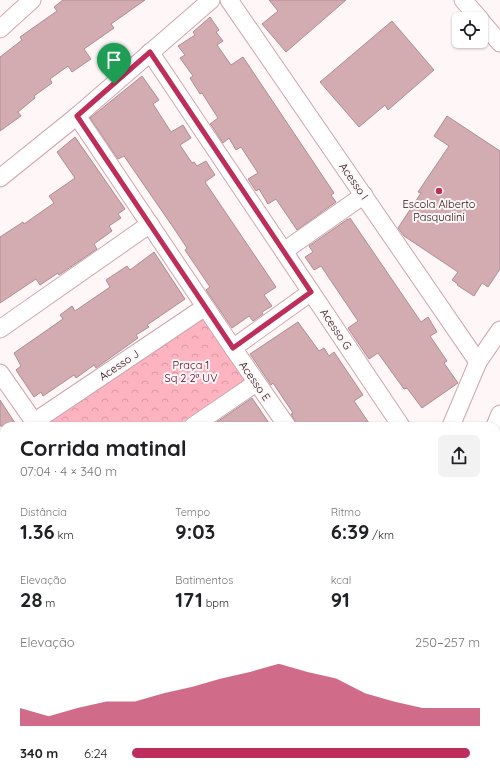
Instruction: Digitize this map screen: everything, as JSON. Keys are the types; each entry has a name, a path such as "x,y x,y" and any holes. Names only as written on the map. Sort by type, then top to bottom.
{"street":[{"path":"0,29 32,0"},
{"path":"0,178 77,116 211,0"},
{"name":"Acesso I","path":"229,0 478,362"},
{"path":"463,0 473,12"},
{"path":"488,29 500,43"},
{"name":"Acesso G","path":"150,52 398,422"},
{"name":"Acesso E","path":"77,116 256,383 284,422"},
{"path":"284,251 364,195"},
{"path":"0,329 150,224"},
{"path":"233,348 311,292"},
{"name":"Acesso J","path":"38,422 205,307"},
{"path":"453,422 478,362 500,330"},
{"path":"0,373 34,422"},
{"path":"199,422 256,383"}],"green space":[{"name":"Praça 1 Sq 2 2ª UV","path":"204,318 246,379 183,422 49,422"}],"building":[{"path":"63,0 145,0 111,24 114,28 84,49 91,59 72,72 68,66 50,79 52,83 34,96 35,98 18,112 21,116 0,131 0,57 22,40 20,37 57,11 54,7"},
{"path":"269,0 346,0 286,52 262,24 278,11"},
{"path":"210,17 219,30 216,32 223,41 217,45 231,65 243,57 334,193 331,195 336,202 297,230 276,199 268,204 259,189 256,191 248,179 258,173 241,147 236,150 229,138 223,143 210,124 218,118 202,93 200,94 190,78 193,76 180,58 185,55 178,46 195,35 193,32"},
{"path":"392,21 434,70 388,110 385,105 359,127 320,82"},
{"path":"142,76 159,100 153,104 171,132 183,125 191,138 180,145 192,163 194,162 197,166 206,161 215,175 205,182 276,287 264,295 272,306 262,312 263,314 253,321 249,316 232,328 206,290 210,287 185,250 187,248 175,230 124,156 118,159 90,118"},
{"path":"447,116 500,151 500,269 488,287 482,283 474,296 452,280 458,272 404,236 398,228 421,193 418,192 449,146 434,136"},
{"path":"75,137 125,209 118,214 121,218 109,226 112,231 94,244 97,249 59,275 58,273 40,285 36,279 0,303 0,237 23,222 24,224 54,203 49,196 75,178 57,152"},
{"path":"350,218 421,322 428,317 437,332 430,336 447,361 444,363 458,383 422,408 407,388 404,389 378,353 369,359 348,328 358,321 321,266 314,270 305,257 313,252 309,246"},
{"path":"154,252 185,299 147,325 149,327 136,335 138,338 96,368 94,365 76,378 74,375 43,396 41,392 34,397 16,370 21,366 14,353 63,319 60,315 72,306 75,311 110,287 106,280 127,266 130,270"},
{"path":"298,322 319,351 324,348 329,356 334,352 363,395 354,401 368,422 295,422 291,414 293,413 273,383 271,385 250,354"},
{"path":"252,398 268,422 217,422"},
{"path":"0,400 14,422 0,422"}],"place":[{"name":"Escola Alberto Pasqualini","path":"439,191"}],"route":[{"path":"150,52 311,292 233,348 77,116 114,84 150,52"}]}
